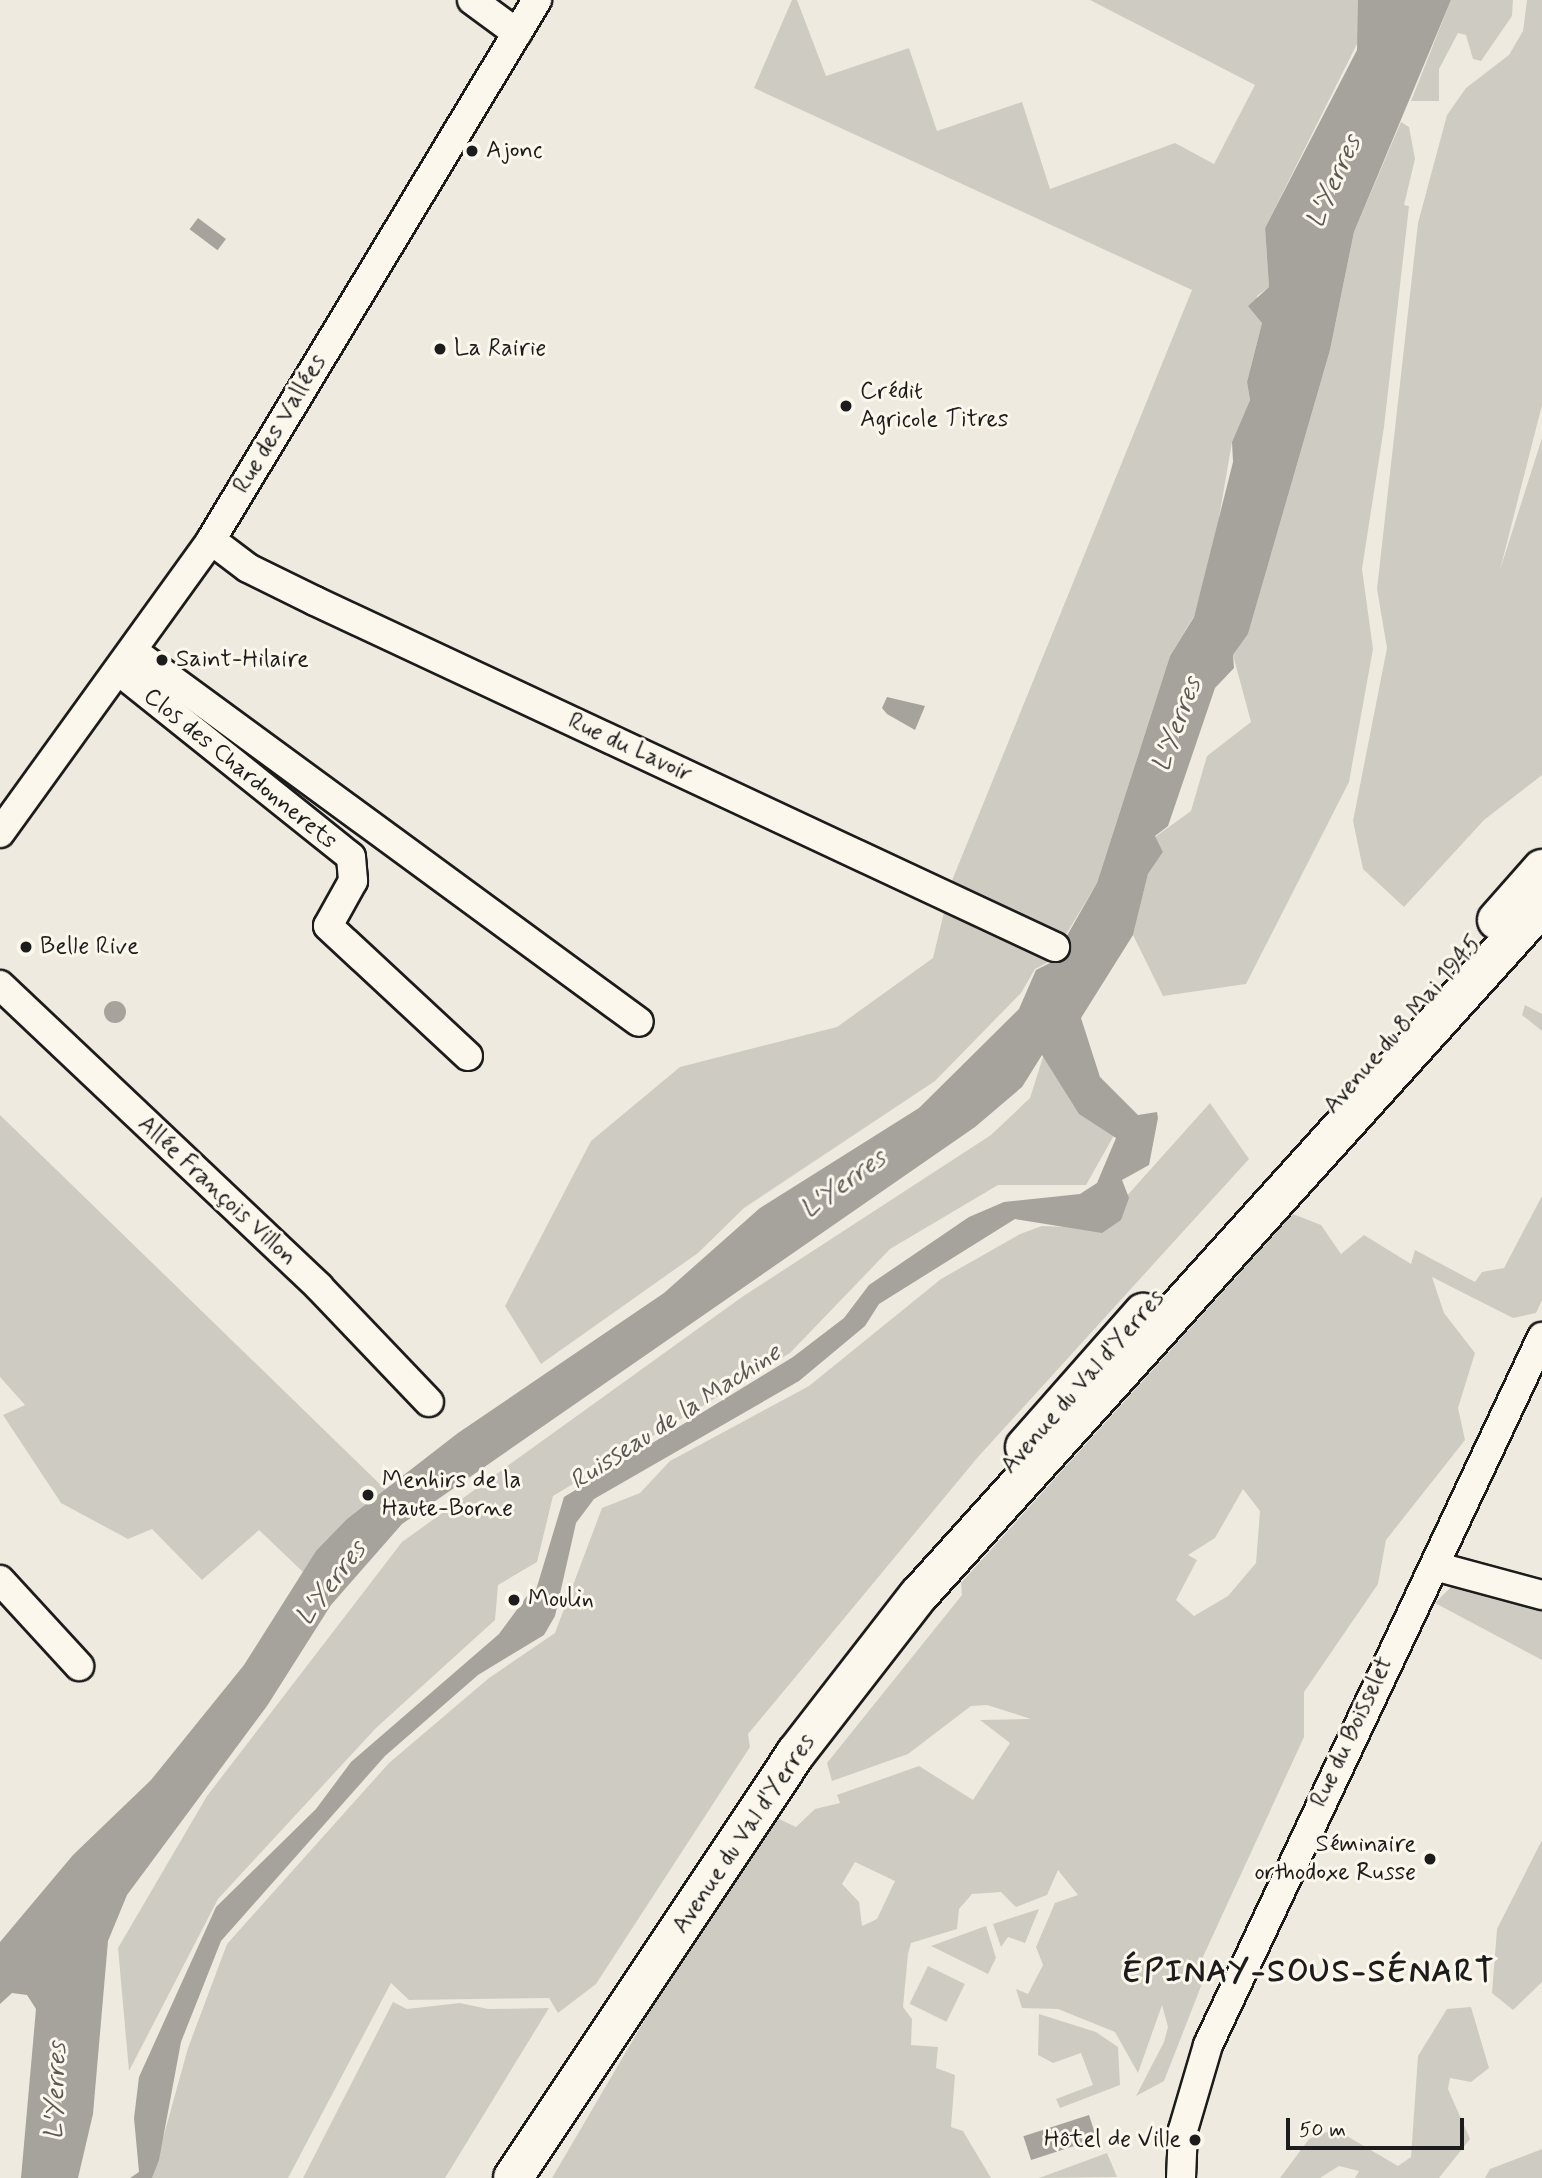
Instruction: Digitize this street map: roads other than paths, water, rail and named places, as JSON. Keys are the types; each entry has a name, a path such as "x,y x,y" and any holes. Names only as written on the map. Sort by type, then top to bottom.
{"main road":[{"name":"Avenue du 8 Mai 1945","path":"1273,1189 1542,869"},
{"name":"Avenue du 8 Mai 1945","path":"1273,1189 1542,906"},
{"name":"Avenue du Val d'Yerres","path":"513,2178 796,1753 918,1596 974,1507 1273,1189"},
{"name":"Avenue du Val d'Yerres","path":"537,2178 649,1974"}],"street":[{"path":"472,0 517,33"},
{"name":"Rue des Vallées","path":"0,833 211,540 537,0"},
{"name":"Rue du Lavoir","path":"211,540 248,568 315,601 1055,947"},
{"path":"126,661 639,1022"},
{"name":"Clos des Chardonnerets","path":"126,661 351,858 353,881 328,926 468,1056"},
{"name":"Allée François Villon","path":"0,985 319,1287 429,1402"},
{"name":"Rue du Boisselet","path":"1181,2178 1182,2130 1208,2045 1399,1632 1432,1576 1542,1336"},
{"path":"1432,1576 1542,1595"},
{"path":"0,1580 79,1666"}],"water":[{"name":"L'Yerres","path":"1358,0 1451,0 1354,232 1330,350 1248,634 1233,655 1234,668 1215,688 1168,826 1155,836 1163,852 1148,874 1133,935 1081,1018 1100,1077 1138,1115 1157,1112 1149,1165 1122,1180 1129,1198 1121,1220 1102,1233 1015,1219 879,1304 865,1326 799,1381 594,1499 576,1523 555,1616 544,1635 478,1675 385,1756 221,1941 181,2042 159,2160 152,2178 130,2178 139,2172 134,2118 139,2077 216,1907 316,1809 351,1762 499,1634 527,1596 533,1600 564,1497 793,1357 844,1318 869,1285 969,1217 1004,1202 1080,1194 1097,1183 1116,1138 1079,1114 1042,1055 1022,1087 975,1127 402,1524 331,1605 267,1706 127,1895 108,1941 93,2114 78,2178 21,2178 36,2009 27,1995 12,1993 0,2004 0,1942 73,1855 151,1780 244,1665 316,1551 347,1519 458,1433 664,1293 760,1208 919,1108 1019,1009 1036,970 1052,962 1097,883 1170,656 1194,617 1233,462 1232,442 1250,400 1247,382 1262,323 1248,306 1269,287 1265,228 1357,50"},
{"path":"198,218 226,239 218,250 190,229"},
{"path":"887,697 925,706 915,730 887,714 882,708"},
{"path":"115,1001 123,1004 126,1012 123,1020 115,1023 107,1020 104,1012 107,1004"},
{"path":"1089,2115 1097,2139 1031,2160 1023,2136"}],"place":[{"name":"Ajonc","path":"472,151"},
{"name":"La Rairie","path":"440,349"},
{"name":"Crédit Agricole Titres","path":"846,406"},
{"name":"Saint-Hilaire","path":"162,660"},
{"name":"Belle Rive","path":"26,947"},
{"name":"Menhirs de la Haute-Borne","path":"368,1495"},
{"name":"Moulin","path":"514,1600"},
{"name":"Séminaire orthodoxe Russe","path":"1430,1859"},
{"name":"Hôtel de Ville","path":"1195,2140"}],"district":[{"name":"ÉPINAY-SOUS-SÉNART","path":"1309,1972"}],"water label":[{"name":"Ruisseau de la Machine","path":"676,1418"}]}
